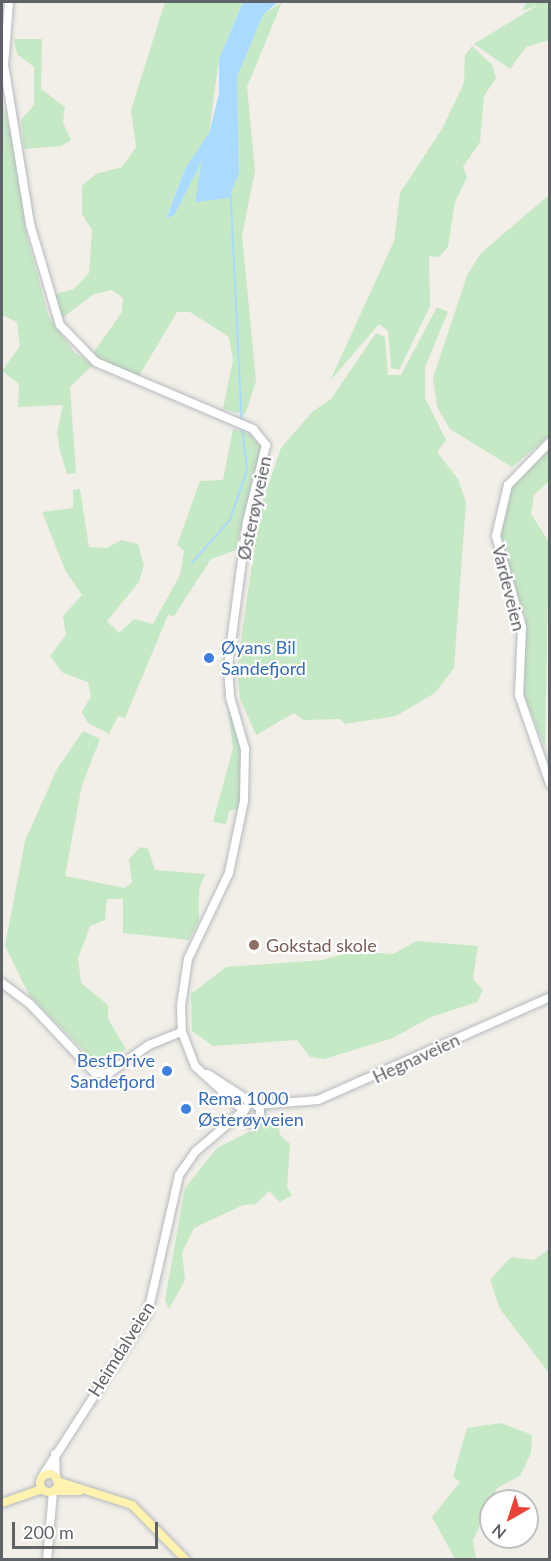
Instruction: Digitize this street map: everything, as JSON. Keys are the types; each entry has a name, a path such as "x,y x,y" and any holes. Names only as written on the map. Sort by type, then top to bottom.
{"main road":[{"name":"Østerøyveien","path":"9,2 4,64 5,87 30,224 64,332 96,362 155,384 228,422 242,425 260,434 267,449 247,522 228,673 247,778 229,873 188,959 182,1032 193,1059 241,1111 247,1123"},
{"name":"Vardeveien","path":"549,442 508,485 496,536 522,627 519,695 549,784"},
{"path":"2,982 30,1004 94,1074 109,1073 149,1045 182,1032"},
{"name":"Hegnaveien","path":"253,1104 278,1106 311,1102 349,1088 549,997"},
{"name":"Østerøyveien","path":"193,1059 253,1104"},
{"path":"253,1104 261,1115"},
{"name":"Heimdalveien","path":"46,1487 56,1450 148,1312 170,1203 190,1158 241,1111 253,1104"},
{"name":"Hegnaveien","path":"247,1123 278,1106"},
{"name":"Heimdalveien","path":"170,1203 195,1159 247,1123"},
{"path":"56,1450 57,1479"},
{"path":"2,1503 46,1487 57,1479"},
{"path":"46,1487 57,1479"},
{"path":"57,1479 98,1492 145,1514 186,1560"},
{"path":"46,1487 98,1492"},
{"path":"46,1487 47,1560"}],"green space":[{"path":"165,2 243,2 219,59 209,133 185,169 166,218 175,214 203,159 239,173 237,77 263,15 282,2 247,87 255,171 242,235 256,381 245,415 223,409 233,360 229,337 190,312 177,312 139,376 91,356 122,312 123,298 112,290 94,294 62,318 52,295 74,289 89,273 92,230 82,214 82,186 96,174 122,167 136,147 131,110"},
{"path":"527,2 549,2 549,40 526,47 510,69 474,44 538,5 522,11"},
{"path":"14,39 42,39 41,89 65,107 63,123 71,140 61,146 24,149 21,120 34,105 34,67 17,54"},
{"path":"472,46 492,65 496,78 484,96 480,142 463,167 467,177 455,202 448,247 439,257 429,256 430,306 399,370 391,368 388,331 379,324 330,381 394,241 400,193 442,129 464,83 465,55"},
{"path":"2,102 17,156 27,237 49,317 74,352 93,365 70,387 76,473 67,474 60,451 57,432 63,405 18,407 19,384 2,371 20,346 17,322 2,315"},
{"path":"549,195 549,436 512,467 450,429 437,407 433,378 467,276 480,254"},
{"path":"437,307 448,312 425,367 425,398 446,440 437,452 458,479 466,502 454,668 435,693 396,716 345,724 340,719 303,720 294,713 256,735 240,699 237,667 260,509 281,448 312,412 331,399 376,333 385,337 388,375 401,375"},
{"path":"233,429 250,434 261,447 236,550 211,559 174,616 168,615 125,718 118,716 109,734 88,723 82,712 91,696 88,682 63,673 50,656 66,635 63,616 82,595 65,570 42,512 73,508 73,490 80,489 89,547 107,548 121,540 138,544 144,565 139,582 107,621 119,633 134,619 153,624 180,575 184,551 177,545 200,481 223,480"},
{"path":"549,450 549,481 534,495 531,514 549,542 545,748 524,695 526,618 499,543 507,492"},
{"path":"228,708 238,732 244,779 239,808 229,811 226,824 213,822 233,748"},
{"path":"83,731 100,739 82,785 65,876 125,888 132,882 129,859 140,847 148,849 155,870 205,874 199,890 199,921 189,940 123,933 123,899 107,899 105,920 90,926 78,958 81,983 108,1005 108,1019 126,1049 100,1067 29,995 5,946 25,841 57,769"},
{"path":"417,941 478,946 473,979 483,990 477,1002 431,1017 393,1038 324,1059 310,1057 297,1040 213,1046 192,1031 191,994 226,967 323,960 354,951 393,954"},
{"path":"270,1121 278,1121 280,1135 290,1144 287,1187 292,1195 280,1202 269,1191 256,1204 243,1205 194,1228 182,1253 185,1280 169,1309 165,1300 185,1188 217,1148"},
{"path":"549,1249 549,1373 500,1309 490,1280 511,1257 534,1260"},
{"path":"501,1423 532,1435 531,1453 520,1476 497,1489 479,1489 479,1527 473,1540 476,1559 455,1559 432,1517 460,1482 453,1477 467,1428"}],"water":[{"path":"243,2 278,2 263,15 237,77 239,173 229,198 195,202 202,161 175,214 166,219 185,169 209,133 219,94 219,59"}],"waterway":[{"path":"231,193 242,422"},
{"path":"192,563 230,520 247,470 242,427"}],"place":[{"name":"Øyans Bil Sandefjord","path":"209,658"},
{"name":"Gokstad skole","path":"254,945"},
{"name":"BestDrive Sandefjord","path":"167,1071"},
{"name":"Rema 1000 Østerøyveien","path":"186,1109"}]}
